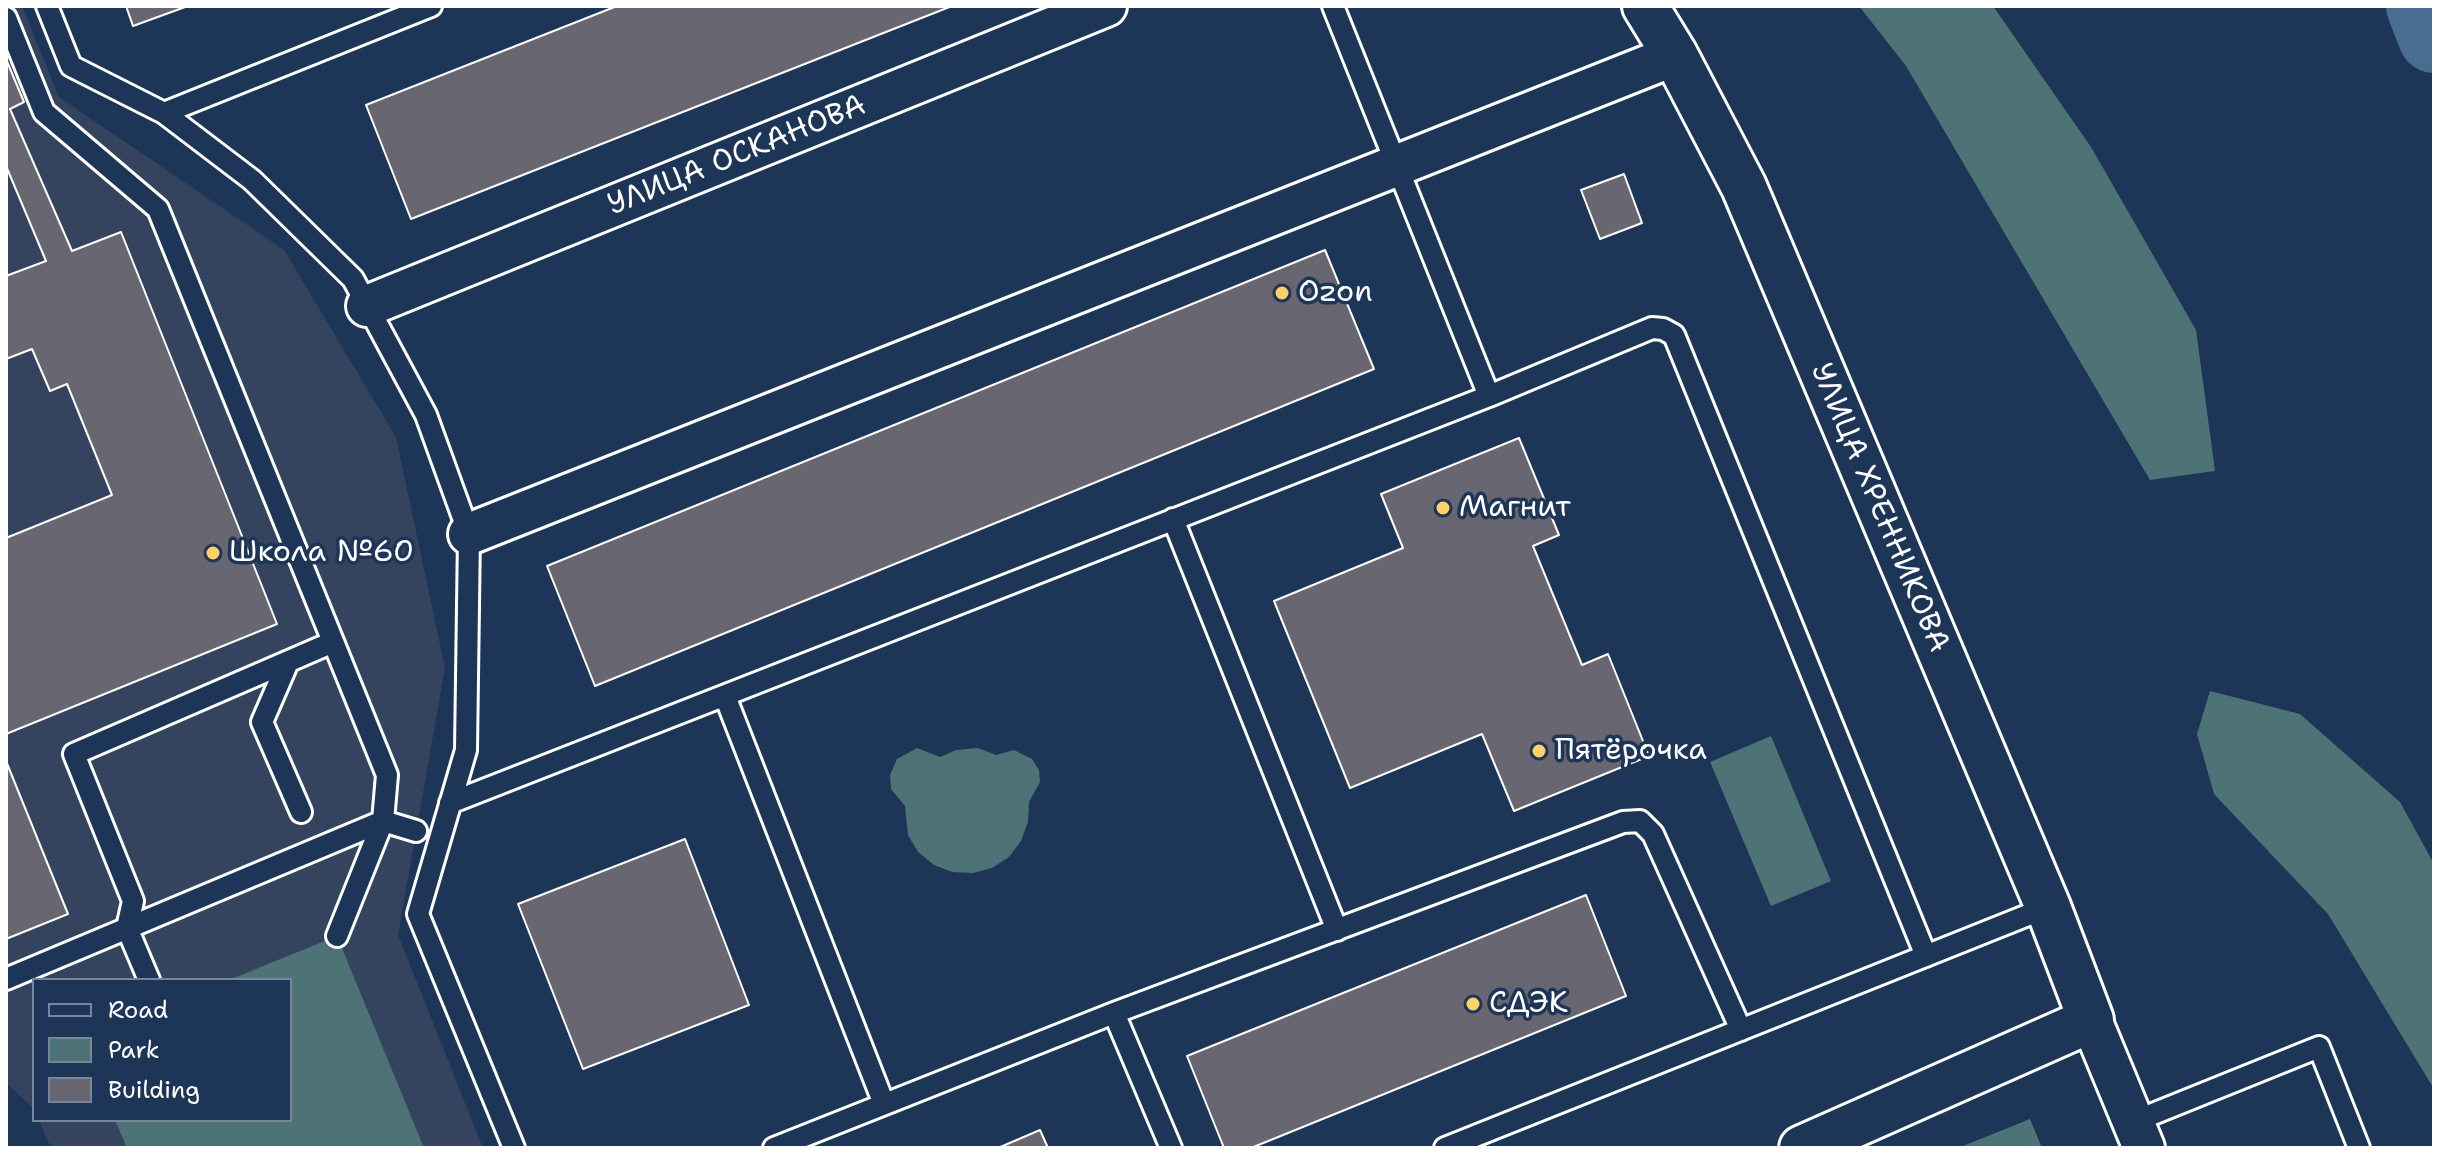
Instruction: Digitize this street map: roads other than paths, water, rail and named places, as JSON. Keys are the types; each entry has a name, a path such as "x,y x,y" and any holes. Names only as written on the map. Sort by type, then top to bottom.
{"street":[{"name":"УЛИЦА ОСКАНОВА","path":"367,306 1106,6"},
{"name":"УЛИЦА ХРЕННИКОВА","path":"1645,6 1675,55 1744,187 2048,907 2091,1020"},
{"path":"469,534 1675,55"},
{"path":"1802,1148 2091,1020 2138,1135"}],"lane":[{"path":"47,6 71,66 164,113 252,180 353,279 426,415 469,534 466,750 418,914 514,1148"},
{"path":"164,113 431,6"},
{"path":"1333,6 1489,396"},
{"path":"6,18 44,112 158,209 387,775 383,821 337,936"},
{"path":"450,803 1489,396 1652,328 1663,329 1674,335 1926,956"},
{"path":"1173,519 1337,930"},
{"path":"148,978 127,928 133,901 74,754 333,642"},
{"path":"288,662 262,722 301,812"},
{"path":"725,696 884,1104"},
{"path":"6,979 383,821 416,831"},
{"path":"774,1148 1114,1013 1623,822 1640,821 1653,834 1741,1030"},
{"path":"1445,1148 2048,907"},
{"path":"1114,1013 1171,1148"},
{"path":"2138,1135 2319,1047 2359,1148"}],"waterway":[{"path":"2422,6 2434,37"}],"place":[{"name":"Ozon","path":"1282,293"},
{"name":"Магнит","path":"1443,508"},
{"name":"Школа №60","path":"213,553"},
{"name":"Пятёрочка","path":"1539,751"},
{"name":"СДЭК","path":"1473,1004"}]}
